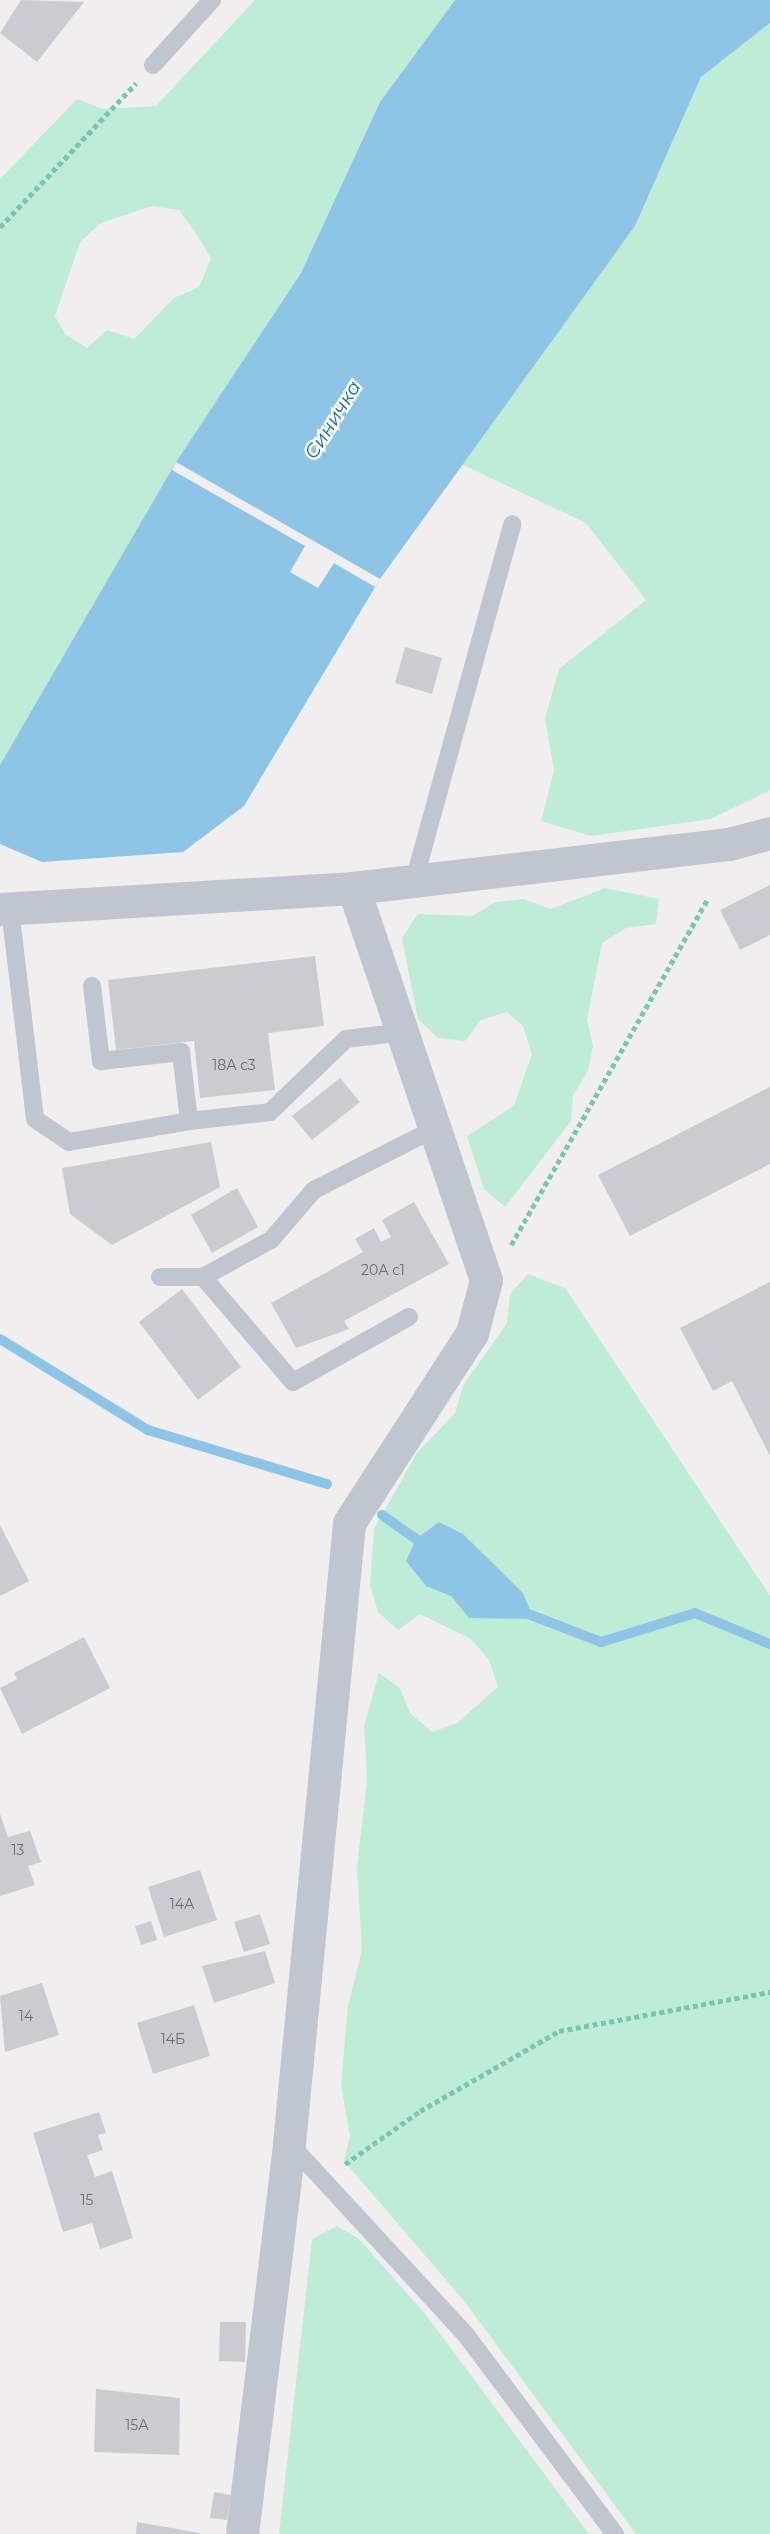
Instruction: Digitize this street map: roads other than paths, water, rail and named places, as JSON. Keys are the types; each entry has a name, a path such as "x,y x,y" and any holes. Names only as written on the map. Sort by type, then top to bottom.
{"street":[{"path":"5,909 353,888 729,844 770,833"},
{"path":"242,2534 289,2143 349,1523 472,1332 486,1280 405,1032 353,888"}],"lane":[{"path":"153,65 212,0"},
{"path":"414,881 512,524"},
{"path":"5,909 35,1118 69,1142 189,1121 270,1112 346,1039 405,1032"},
{"path":"92,986 101,1061 181,1052 189,1121"},
{"path":"160,1277 203,1277 271,1240 314,1191 436,1128"},
{"path":"203,1277 293,1382 410,1317"},
{"path":"289,2143 466,2335 615,2534"}],"water":[{"name":"Синичка","path":"455,0 770,0 770,23 701,77 635,226 380,579 244,806 183,852 42,862 0,844 0,765 176,462 301,273 380,102"},
{"path":"439,1522 463,1534 523,1593 534,1619 469,1618 451,1596 426,1586 406,1561 416,1539"}],"waterway":[{"path":"0,1339 148,1430 327,1484"},
{"path":"382,1515 426,1546"},
{"path":"523,1612 601,1642 695,1613 770,1644"}]}
